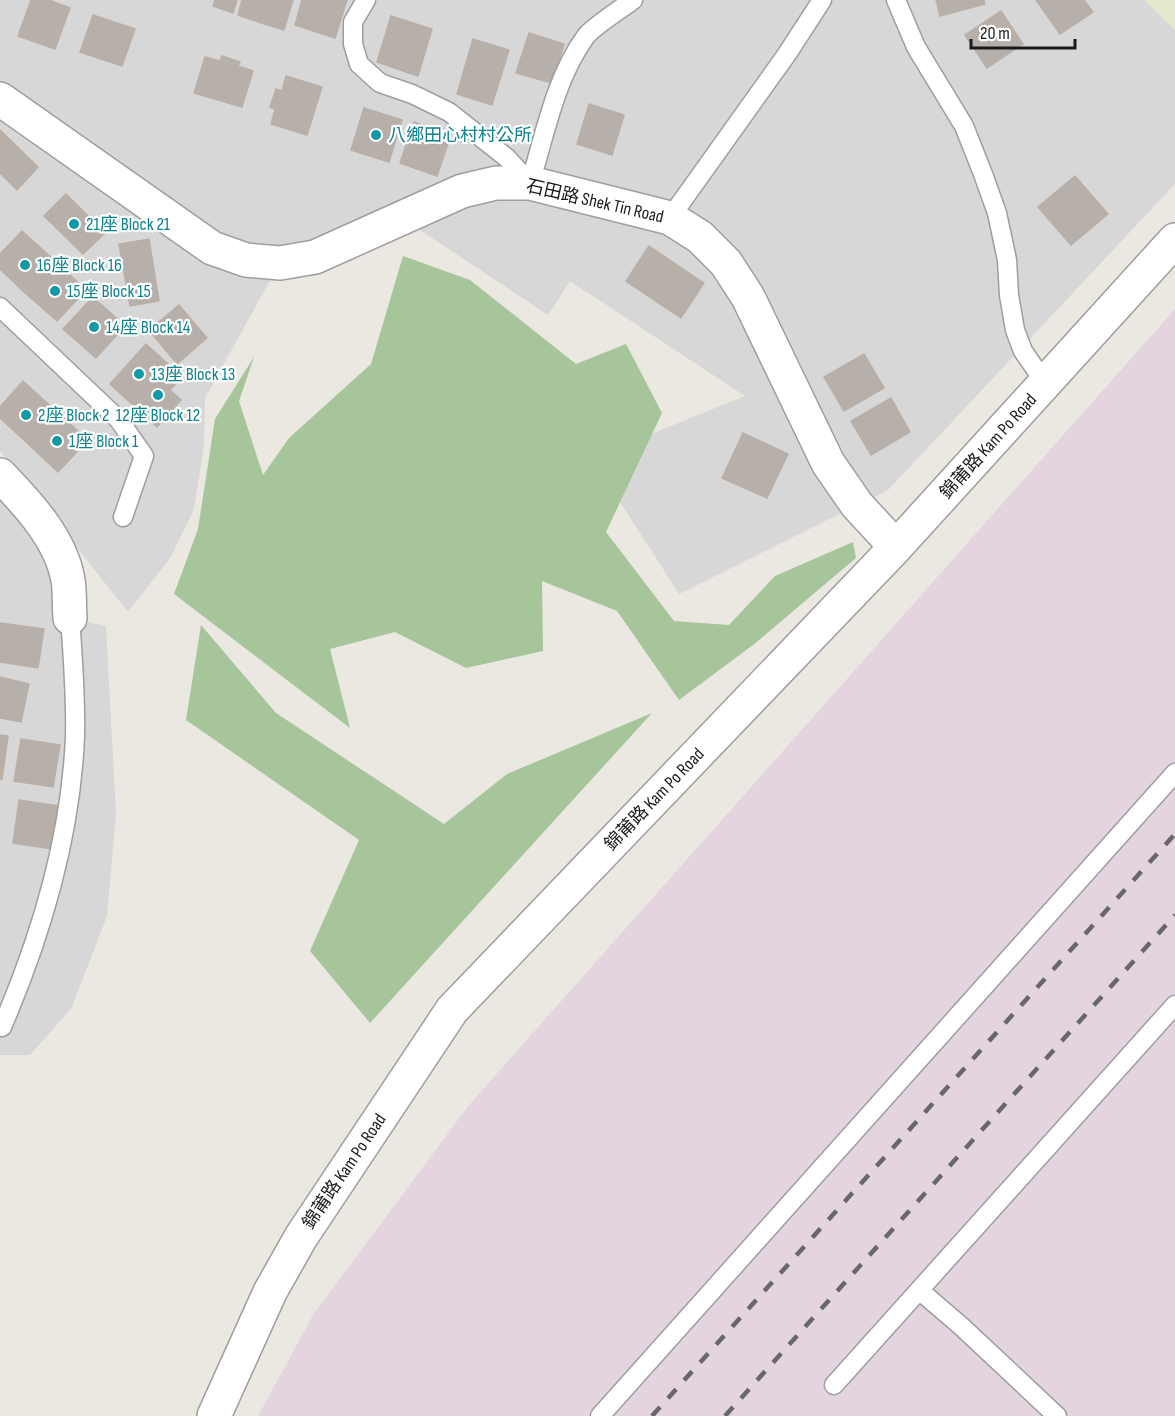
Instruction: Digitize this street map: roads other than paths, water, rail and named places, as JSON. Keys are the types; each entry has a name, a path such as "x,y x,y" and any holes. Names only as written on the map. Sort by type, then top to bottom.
{"street":[{"name":"石田路 Shek Tin Road","path":"0,99 212,248 246,260 280,263 315,257 462,191 496,183 530,183 670,218 700,237 726,263 748,297 828,463 857,505 896,547"},
{"name":"錦莆路 Kam Po Road","path":"214,1416 270,1292 301,1237 452,1010 896,547 1175,240"},
{"path":"0,475 30,506 59,552 68,579 70,618"}],"lane":[{"path":"366,0 353,22 353,44 359,64 380,83 412,94 449,112 507,158 530,183"},
{"path":"530,183 560,86 587,34 633,0"},
{"path":"670,218 787,54 822,0"},
{"path":"896,0 916,47 964,126 983,174 998,213 1007,260 1009,295 1015,330 1023,351 1045,383"},
{"path":"0,307 119,420 144,456 123,517"},
{"path":"2,1027 26,972 45,914 59,856 69,797 75,738 75,678 70,618"},
{"path":"600,1416 1175,773"},
{"path":"834,1385 1175,1005"},
{"path":"919,1290 1057,1416"}],"railway":[{"path":"652,1416 1175,834"},
{"path":"725,1416 1175,915"}],"place":[{"name":"八鄉田心村村公所","path":"376,135"},
{"name":"21座 Block 21","path":"74,224"},
{"name":"16座 Block 16","path":"25,265"},
{"name":"15座 Block 15","path":"55,291"},
{"name":"14座 Block 14","path":"94,327"},
{"name":"13座 Block 13","path":"139,374"},
{"name":"12座 Block 12","path":"158,395"},
{"name":"2座 Block 2","path":"26,415"},
{"name":"1座 Block 1","path":"57,441"}]}
